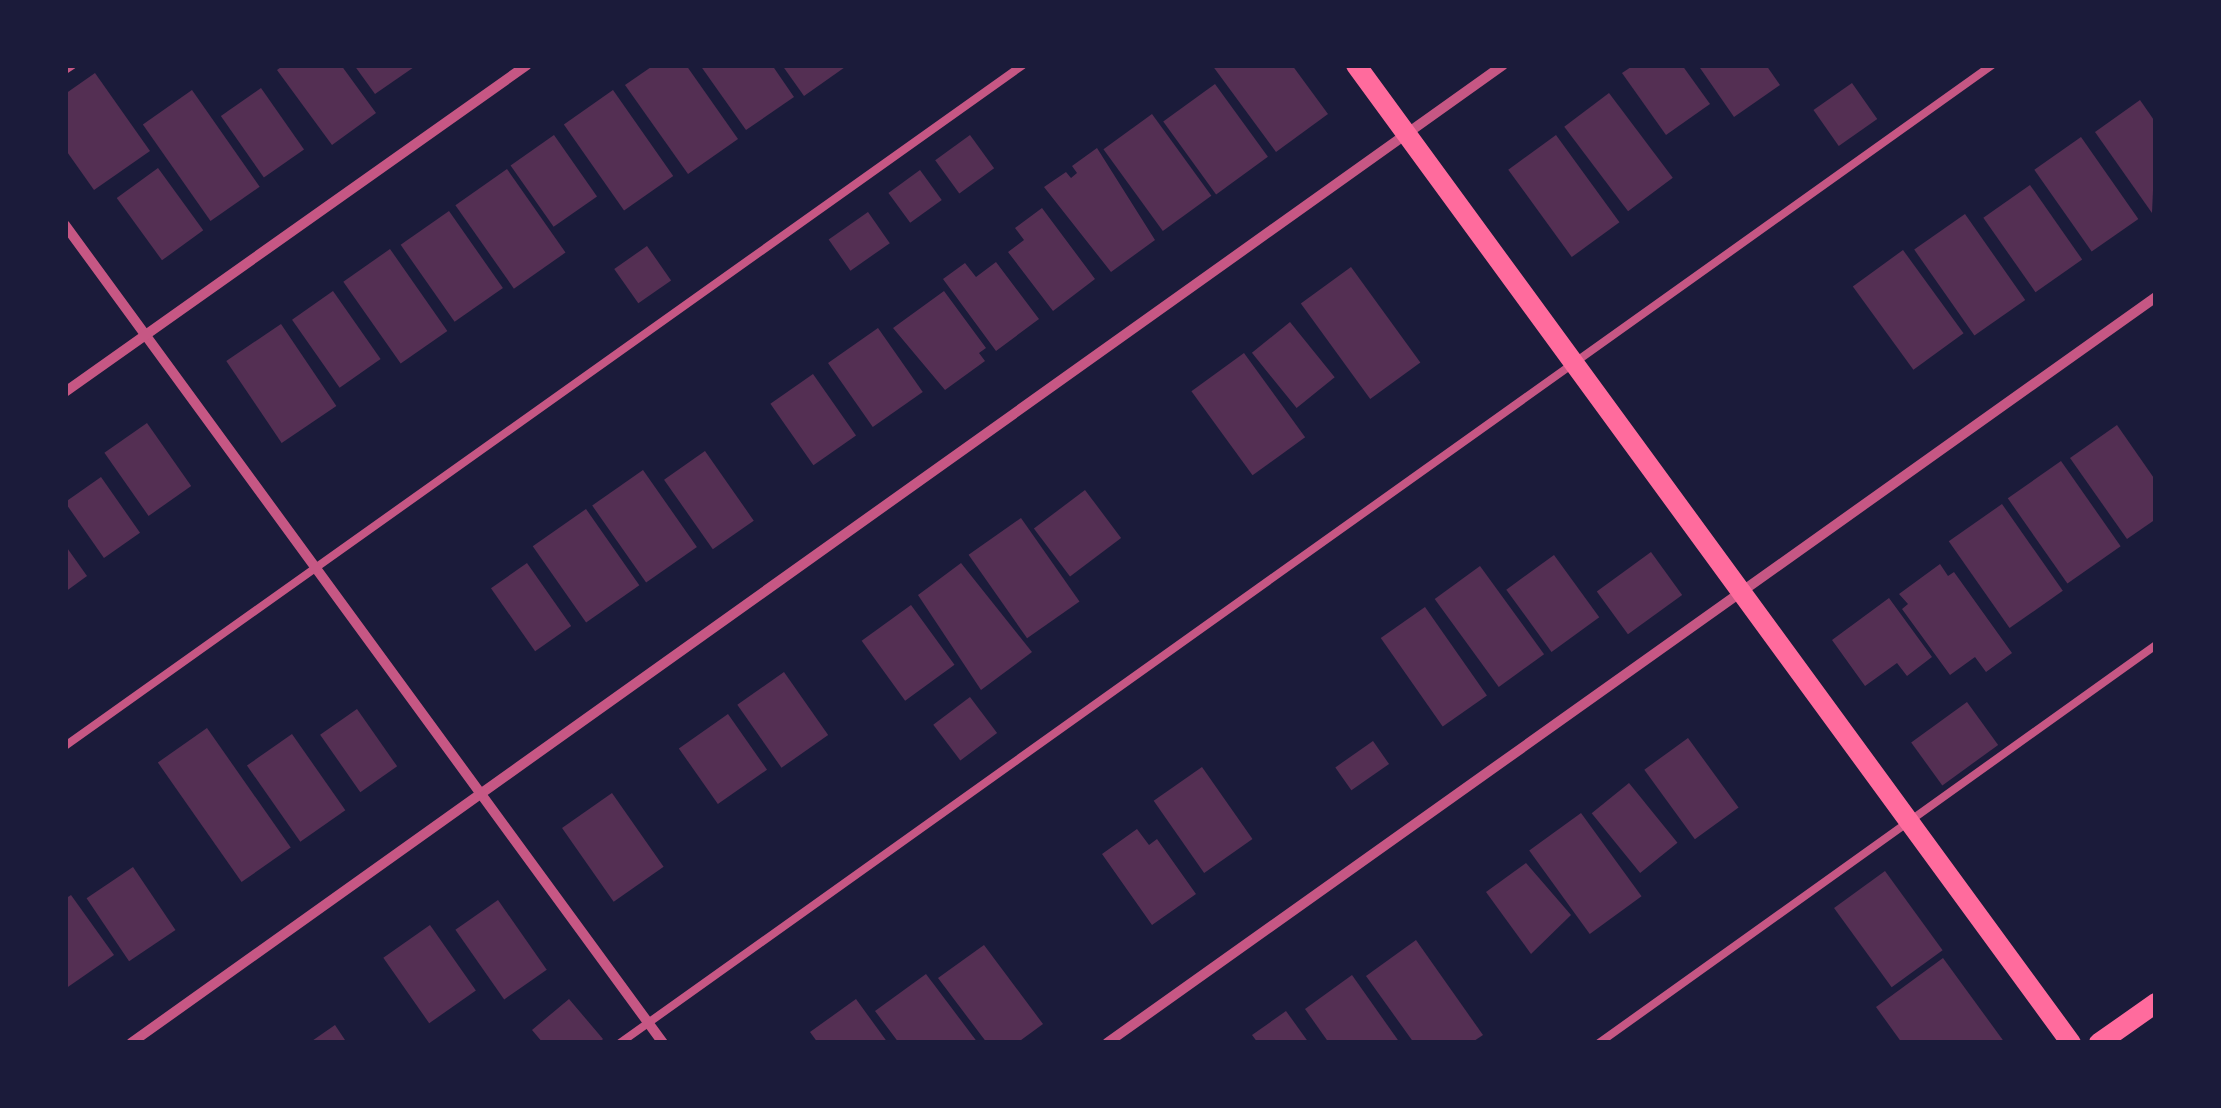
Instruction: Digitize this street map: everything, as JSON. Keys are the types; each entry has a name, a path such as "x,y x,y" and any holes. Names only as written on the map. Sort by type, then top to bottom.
{"main road":[{"path":"1356,65 2071,1043"},
{"path":"2099,1043 2156,1002"}],"street":[{"path":"65,392 526,65"},
{"path":"131,1043 1504,65"},
{"path":"65,225 664,1043"},
{"path":"1107,1043 2156,297"}],"lane":[{"path":"65,70 73,65"},
{"path":"65,746 1023,65"},
{"path":"620,1043 1992,65"},
{"path":"1599,1043 2156,645"}],"building":[{"path":"284,65 341,65 376,113 332,145 277,70"},
{"path":"354,65 417,65 375,94"},
{"path":"654,65 686,65 738,139 688,174 625,85"},
{"path":"700,65 772,65 794,97 746,130"},
{"path":"782,65 848,65 804,96"},
{"path":"1212,65 1292,65 1328,114 1276,152"},
{"path":"1634,65 1682,65 1710,104 1666,135 1622,73"},
{"path":"1698,65 1766,65 1780,85 1734,117"},
{"path":"95,73 150,151 94,190 65,149 65,94"},
{"path":"1852,83 1877,119 1839,146 1813,110"},
{"path":"1215,84 1268,157 1216,194 1163,122"},
{"path":"261,88 304,149 264,178 221,116"},
{"path":"192,90 260,187 211,221 143,124"},
{"path":"613,90 673,176 624,210 564,124"},
{"path":"1609,93 1673,178 1628,211 1564,127"},
{"path":"2140,100 2156,123 2152,213 2095,132"},
{"path":"1152,114 1211,196 1163,231 1103,149"},
{"path":"554,135 597,196 554,227 511,165"},
{"path":"970,135 994,168 959,193 935,160"},
{"path":"1556,135 1619,222 1572,257 1508,170"},
{"path":"2081,137 2138,219 2092,252 2034,170"},
{"path":"1097,148 1155,240 1111,272 1044,187 1066,172 1071,178 1077,173 1072,166"},
{"path":"158,168 203,230 162,260 117,198"},
{"path":"507,169 566,253 514,289 455,205"},
{"path":"920,170 942,200 910,223 888,193"},
{"path":"2030,185 2082,260 2036,292 1983,218"},
{"path":"1042,208 1095,279 1053,311 1008,252 1024,240 1015,228"},
{"path":"449,211 503,288 455,322 401,245"},
{"path":"868,212 890,243 850,271 829,240"},
{"path":"1965,214 2025,300 1974,336 1914,250"},
{"path":"647,246 671,280 638,303 614,269"},
{"path":"390,249 447,331 401,364 343,282"},
{"path":"1903,250 1964,333 1913,370 1853,286"},
{"path":"996,262 1039,319 996,351 943,279 965,263 976,277"},
{"path":"1351,267 1420,362 1370,399 1301,303"},
{"path":"333,291 381,359 340,388 292,320"},
{"path":"944,291 986,348 979,353 985,361 945,390 893,328"},
{"path":"1290,322 1335,377 1297,408 1252,353"},
{"path":"281,324 336,406 282,443 226,361"},
{"path":"878,328 923,392 873,427 828,363"},
{"path":"1244,353 1305,437 1253,475 1191,391"},
{"path":"813,374 856,435 813,465 770,404"},
{"path":"147,423 191,486 149,516 104,453"},
{"path":"2117,425 2156,481 2156,519 2127,539 2070,458"},
{"path":"705,451 754,521 713,549 664,480"},
{"path":"2061,461 2121,546 2067,583 2008,498"},
{"path":"643,470 697,547 646,583 592,506"},
{"path":"101,477 140,533 104,558 65,502"},
{"path":"1085,490 1121,538 1070,576 1034,529"},
{"path":"2002,504 2063,591 2010,628 1949,541"},
{"path":"586,509 639,585 586,622 533,546"},
{"path":"1021,518 1080,602 1027,638 969,555"},
{"path":"65,545 87,576 65,592"},
{"path":"1651,552 1682,595 1628,634 1597,591"},
{"path":"1554,555 1599,617 1552,652 1506,590"},
{"path":"527,563 571,626 535,651 491,588"},
{"path":"961,563 1032,652 981,690 918,595"},
{"path":"1940,564 1948,576 1954,572 2012,653 1986,672 1975,657 1950,675 1902,609 1908,604 1899,594"},
{"path":"1480,566 1544,654 1499,687 1435,599"},
{"path":"1889,598 1932,657 1907,676 1897,663 1865,686 1832,640"},
{"path":"911,605 954,665 905,701 862,641"},
{"path":"1425,607 1487,695 1443,726 1381,638"},
{"path":"784,672 828,735 781,768 737,705"},
{"path":"970,697 997,733 960,761 933,725"},
{"path":"1967,702 1998,745 1942,785 1911,743"},
{"path":"357,709 397,766 360,792 320,735"},
{"path":"728,714 767,770 718,804 679,748"},
{"path":"207,728 291,848 242,882 158,762"},
{"path":"292,734 345,810 300,842 247,766"},
{"path":"1688,738 1739,808 1695,839 1644,770"},
{"path":"1373,741 1389,764 1351,790 1335,767"},
{"path":"1202,767 1252,839 1204,873 1154,801"},
{"path":"1629,783 1677,843 1640,873 1592,813"},
{"path":"612,793 664,867 614,902 562,828"},
{"path":"1581,813 1642,896 1590,934 1529,851"},
{"path":"1137,829 1149,845 1157,839 1196,894 1152,925 1102,854"},
{"path":"1526,863 1571,915 1531,954 1486,892"},
{"path":"133,867 175,930 129,961 87,898"},
{"path":"1885,871 1943,950 1892,987 1834,908"},
{"path":"71,895 114,955 65,989 65,899"},
{"path":"498,900 547,970 504,999 455,930"},
{"path":"430,925 476,991 429,1023 383,958"},
{"path":"1416,940 1483,1035 1471,1043 1414,1043 1366,976"},
{"path":"984,945 1043,1024 1017,1043 987,1043 938,978"},
{"path":"1943,958 2005,1043 1902,1043 1876,1007"},
{"path":"926,974 978,1043 899,1043 875,1011"},
{"path":"1352,975 1400,1043 1329,1043 1305,1009"},
{"path":"569,999 603,1039 599,1043 543,1043 532,1030"},
{"path":"856,999 888,1043 818,1043 810,1032"},
{"path":"1286,1011 1309,1043 1258,1043 1252,1035"},
{"path":"335,1025 347,1043 309,1043"}]}
